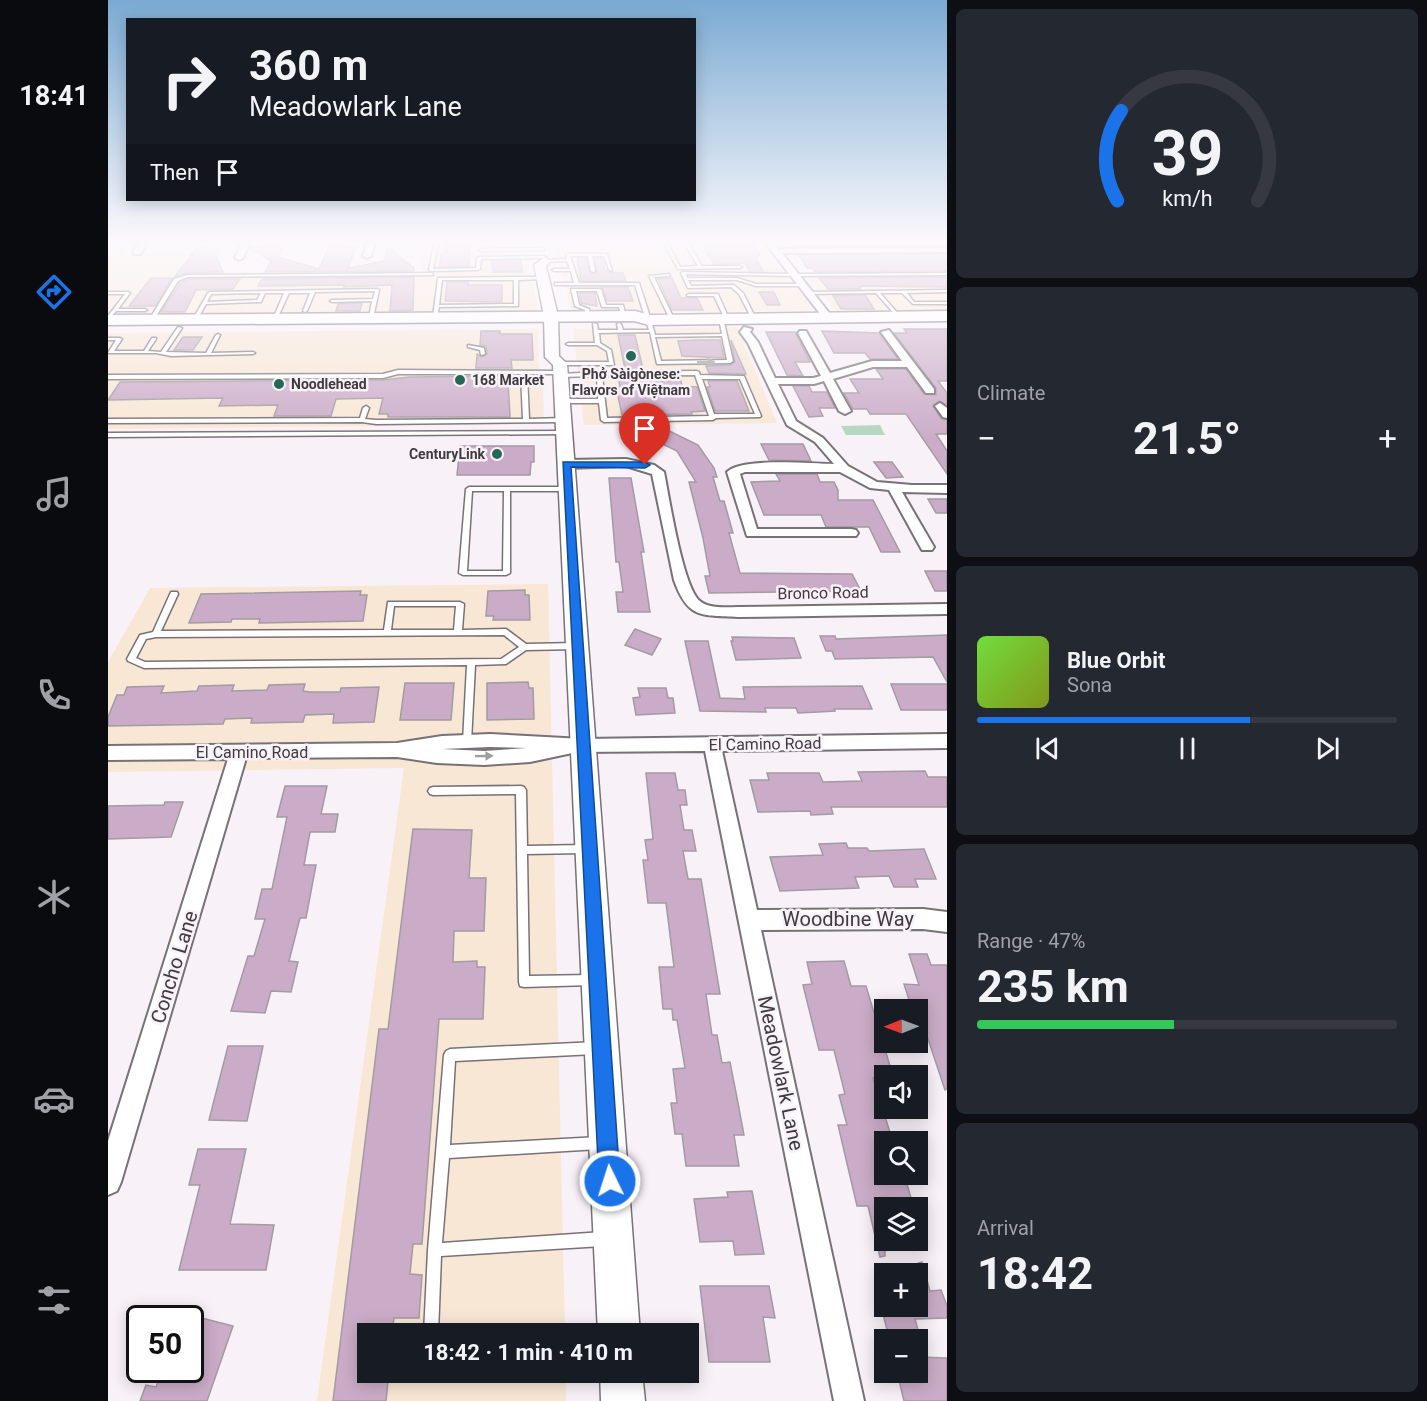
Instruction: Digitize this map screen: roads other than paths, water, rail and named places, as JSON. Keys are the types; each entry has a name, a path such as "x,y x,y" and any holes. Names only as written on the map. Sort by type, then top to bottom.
{"main road":[{"path":"556,309 558,320 552,357 563,387"},
{"path":"558,309 618,1323"},
{"path":"110,317 148,315 277,323 436,312 593,324 637,324 651,329 672,320 738,321 947,316"},
{"path":"108,328 180,328 277,323 558,320"},
{"path":"622,1383 623,1401"}],"street":[{"path":"821,309 828,318"},
{"path":"738,321 753,342 792,423 819,440 843,468 874,485 947,489"},
{"path":"886,332 930,391"},
{"path":"803,333 845,411"},
{"path":"770,381 814,381 872,364 910,364"},
{"name":"Bronco Road","path":"567,476 622,463 645,465 658,472 682,584 692,603 700,608 738,612 947,609"},
{"path":"843,468 744,468 733,472 752,533 851,533"},
{"path":"893,487 927,547"},
{"name":"El Camino Road","path":"108,753 397,750 427,742 542,741 583,746 947,741"},
{"name":"Meadowlark Lane","path":"712,745 849,1401"},
{"name":"El Camino Road","path":"397,750 426,757 543,755 583,746"},
{"name":"Concho Lane","path":"108,1182 117,1125 239,752"},
{"name":"Woodbine Way","path":"749,920 923,919 947,922"}],"lane":[{"path":"148,315 152,309"},
{"path":"195,319 201,309"},
{"path":"277,323 281,309"},
{"path":"326,318 329,309"},
{"path":"371,318 373,309"},
{"path":"436,312 466,309"},
{"path":"563,387 612,364 609,350 598,344 587,309"},
{"path":"621,309 621,324"},
{"path":"645,309 659,363 730,361 724,335"},
{"path":"667,309 672,320"},
{"path":"728,309 738,321"},
{"path":"651,329 724,335 738,321 739,309"},
{"path":"892,309 898,317"},
{"path":"163,353 180,328"},
{"path":"207,354 218,335"},
{"path":"108,339 120,339 110,352 253,353"},
{"path":"145,352 154,339"},
{"path":"108,421 526,420 563,387 598,344"},
{"path":"470,346 482,349 483,354"},
{"path":"108,377 383,376 398,372 483,368 524,372 601,401"},
{"path":"524,372 526,420"},
{"path":"108,435 563,387 599,374 697,373 712,416"},
{"path":"599,374 604,420 758,416 742,376 698,377"},
{"path":"362,420 366,408"},
{"path":"507,489 506,573 463,573 469,489 507,489 567,476"},
{"path":"156,634 174,594"},
{"path":"387,633 391,604 460,604 458,632"},
{"path":"524,647 506,632 156,634 143,637 131,659 144,665 502,662 524,647 577,646"},
{"path":"467,742 471,662"},
{"path":"434,791 521,790 524,981 598,980"},
{"path":"522,850 590,849"},
{"path":"432,1323 450,1055 602,1048"},
{"path":"443,1152 607,1142"},
{"path":"435,1250 613,1238"}],"place":[{"name":"Phở Sàigònese: Flavors of Việtnam","path":"631,356"},
{"name":"168 Market","path":"460,380"},
{"name":"Noodlehead","path":"279,384"},
{"name":"CenturyLink","path":"497,454"}]}
